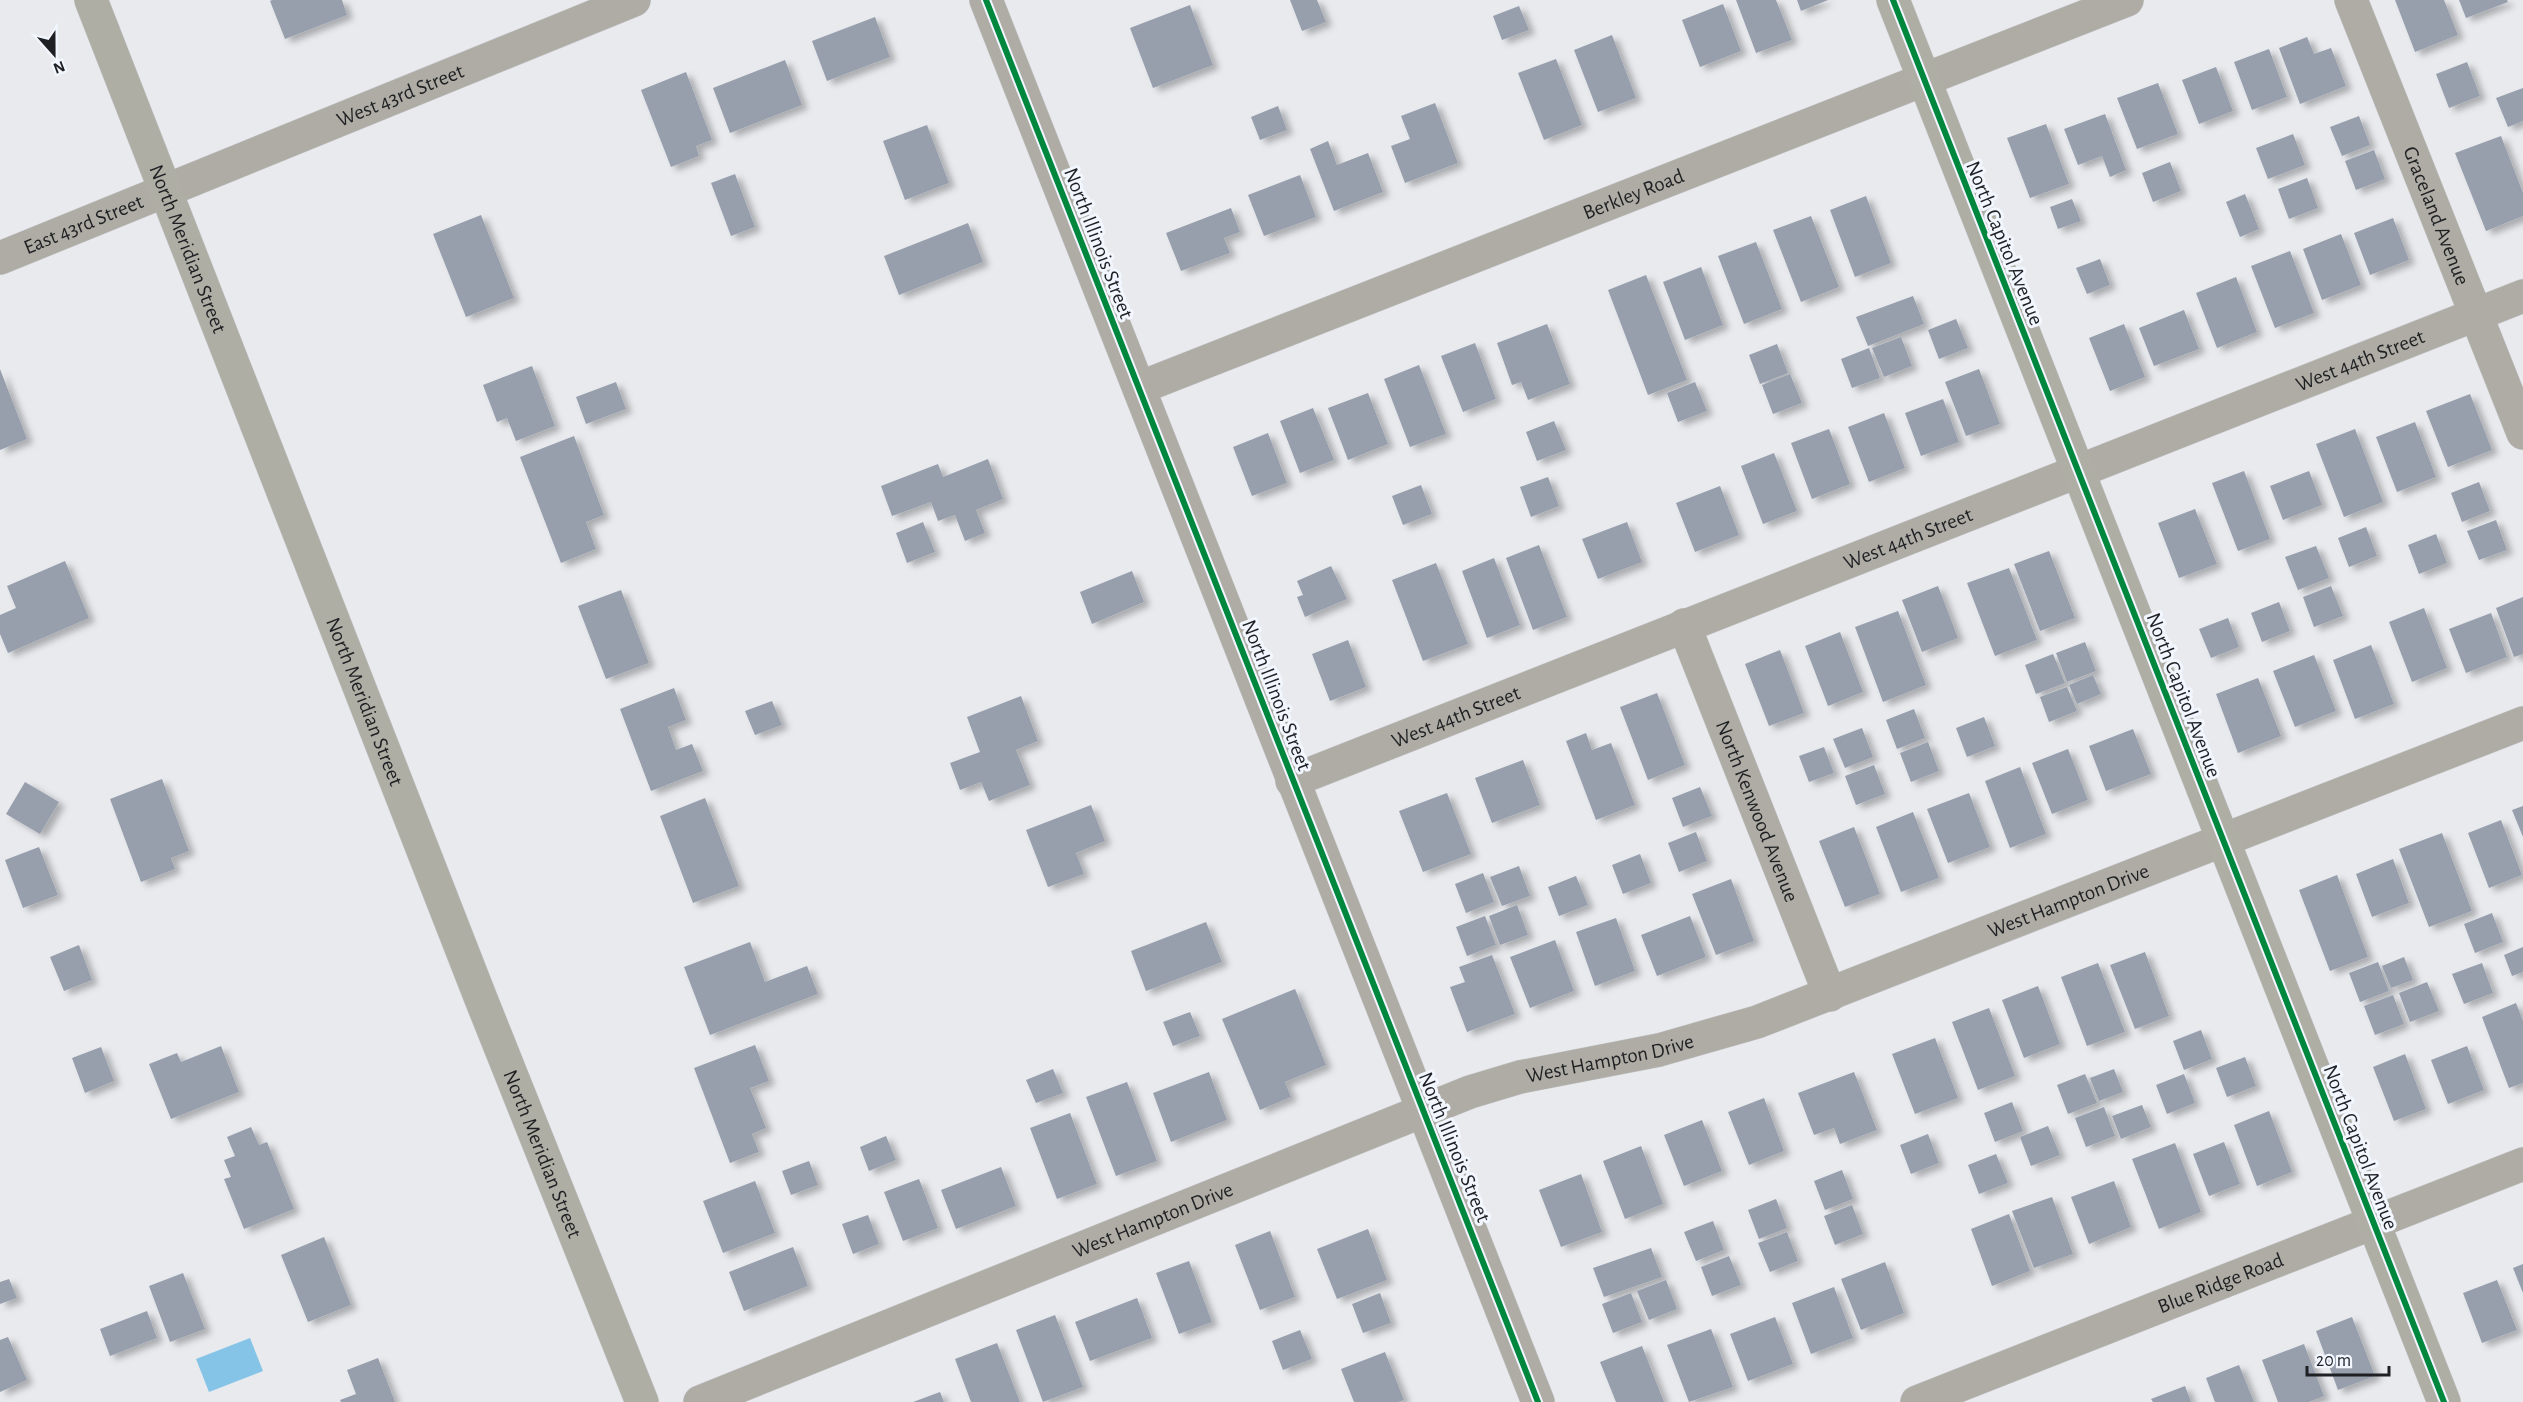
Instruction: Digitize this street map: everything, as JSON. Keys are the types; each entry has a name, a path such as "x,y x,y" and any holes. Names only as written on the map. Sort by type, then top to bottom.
{"main road":[{"name":"North Meridian Street","path":"91,0 481,999 642,1402"},
{"name":"North Capitol Avenue","path":"1893,0 2444,1402"}],"street":[{"name":"West 43rd Street","path":"166,192 634,0"},
{"name":"North Illinois Street","path":"986,0 1538,1402"},
{"name":"Berkley Road","path":"1139,388 2127,0"},
{"name":"Graceland Avenue","path":"2351,0 2523,433"},
{"name":"East 43rd Street","path":"0,258 166,192"},
{"name":"West 44th Street","path":"1293,781 2523,296"},
{"name":"North Kenwood Avenue","path":"1684,626 1830,995"},
{"name":"West Hampton Drive","path":"700,1402 1470,1092 1507,1080 1659,1050 1721,1034 1830,995 2523,723"},
{"name":"Blue Ridge Road","path":"1917,1402 2523,1164"}],"water":[{"path":"250,1338 263,1371 209,1392 196,1359"}],"building":[{"path":"342,0 347,15 285,39 270,1"},
{"path":"1290,0 1317,0 1326,22 1302,31"},
{"path":"1736,0 1776,0 1792,40 1756,53"},
{"path":"1797,0 1828,0 1801,11"},
{"path":"2395,0 2444,0 2458,35 2415,52"},
{"path":"2459,0 2507,0 2508,2 2466,18"},
{"path":"1723,4 1741,51 1700,67 1682,20"},
{"path":"1190,5 1213,65 1153,88 1130,28"},
{"path":"1519,6 1529,30 1502,40 1493,16"},
{"path":"875,17 890,57 827,81 812,41"},
{"path":"1612,35 1636,98 1598,112 1574,50"},
{"path":"2307,37 2314,54 2331,48 2346,86 2300,104 2279,48"},
{"path":"2269,49 2287,97 2252,110 2234,62"},
{"path":"1556,59 1582,125 1544,140 1518,73"},
{"path":"785,60 802,105 730,133 713,88"},
{"path":"2467,62 2480,96 2449,108 2436,74"},
{"path":"2216,67 2233,111 2199,124 2182,80"},
{"path":"686,72 712,140 696,146 699,156 671,167 641,90"},
{"path":"2158,83 2178,134 2137,149 2117,98"},
{"path":"2523,88 2523,121 2508,127 2496,98"},
{"path":"1435,103 1458,163 1405,183 1391,146 1410,139 1401,116"},
{"path":"1278,106 1287,130 1260,140 1251,117"},
{"path":"2105,114 2126,170 2110,177 2102,156 2078,165 2064,129"},
{"path":"2359,116 2370,145 2342,156 2330,127"},
{"path":"2046,124 2069,184 2030,198 2007,138"},
{"path":"927,125 949,183 905,200 883,141"},
{"path":"2293,134 2305,165 2268,179 2256,148"},
{"path":"2501,136 2523,193 2523,216 2486,231 2455,153"},
{"path":"1328,141 1337,165 1368,153 1383,192 1334,211 1310,149"},
{"path":"2374,150 2385,179 2356,190 2345,161"},
{"path":"2170,162 2181,191 2153,202 2142,173"},
{"path":"735,174 755,227 731,236 711,183"},
{"path":"1300,175 1316,217 1264,236 1248,195"},
{"path":"2307,178 2318,208 2289,219 2278,189"},
{"path":"2245,194 2259,229 2240,237 2226,202"},
{"path":"1866,196 1891,263 1855,277 1830,210"},
{"path":"2072,199 2081,221 2058,229 2050,207"},
{"path":"1231,208 1240,232 1224,238 1230,253 1181,271 1166,233"},
{"path":"481,215 514,298 466,317 433,234"},
{"path":"1811,216 1839,287 1801,302 1773,230"},
{"path":"2393,218 2409,260 2370,275 2354,233"},
{"path":"968,223 983,262 899,295 884,256"},
{"path":"2341,234 2361,285 2322,300 2303,249"},
{"path":"1756,242 1782,309 1744,324 1718,256"},
{"path":"2290,251 2314,313 2275,328 2251,266"},
{"path":"2100,259 2110,285 2087,294 2076,268"},
{"path":"1701,267 1723,325 1685,340 1663,282"},
{"path":"1646,275 1687,380 1648,395 1608,290"},
{"path":"2236,277 2257,332 2217,348 2196,293"},
{"path":"1913,296 1924,324 1868,346 1856,317"},
{"path":"2184,310 2199,349 2154,366 2139,328"},
{"path":"1956,319 1968,348 1939,359 1928,330"},
{"path":"1547,324 1570,384 1528,400 1521,382 1512,385 1497,343"},
{"path":"2124,324 2145,377 2110,391 2089,338"},
{"path":"1901,337 1912,366 1884,377 1872,348"},
{"path":"1475,343 1496,399 1463,412 1441,356"},
{"path":"1777,344 1788,373 1760,384 1749,355"},
{"path":"1869,348 1880,378 1852,388 1841,359"},
{"path":"1419,365 1446,434 1410,447 1384,379"},
{"path":"532,366 555,426 516,441 507,418 497,422 483,385"},
{"path":"0,369 27,439 0,450"},
{"path":"1979,369 2000,424 1966,436 1945,382"},
{"path":"1790,374 1802,403 1773,414 1762,385"},
{"path":"616,382 626,409 586,424 576,397"},
{"path":"1695,382 1707,411 1678,422 1667,393"},
{"path":"1368,393 1388,444 1348,460 1328,408"},
{"path":"2470,394 2492,450 2448,467 2426,411"},
{"path":"1943,399 1959,442 1921,456 1905,413"},
{"path":"1313,408 1334,460 1300,473 1280,421"},
{"path":"1884,413 1905,468 1869,482 1848,427"},
{"path":"1554,421 1566,450 1537,461 1526,432"},
{"path":"2415,422 2436,477 2397,492 2376,437"},
{"path":"1829,429 1850,484 1812,499 1791,443"},
{"path":"2355,429 2383,502 2344,517 2316,444"},
{"path":"1268,433 1287,483 1252,496 1233,447"},
{"path":"574,436 604,515 586,522 596,549 561,563 520,457"},
{"path":"1774,453 1797,511 1763,524 1741,466"},
{"path":"988,459 1003,499 976,510 985,533 965,541 955,515 938,521 931,502 892,516 881,486 938,464 943,477"},
{"path":"2244,471 2270,539 2238,551 2212,483"},
{"path":"2309,471 2322,505 2283,520 2270,486"},
{"path":"1548,477 1559,506 1531,517 1520,487"},
{"path":"2479,482 2490,511 2462,522 2451,493"},
{"path":"1421,485 1432,514 1403,525 1392,496"},
{"path":"1720,486 1739,535 1695,552 1676,503"},
{"path":"2195,509 2217,564 2179,578 2158,523"},
{"path":"2496,520 2507,550 2479,560 2467,531"},
{"path":"923,522 935,552 907,563 896,533"},
{"path":"1627,522 1642,562 1598,579 1582,539"},
{"path":"2366,527 2377,556 2349,567 2338,538"},
{"path":"2436,534 2447,563 2419,574 2408,545"},
{"path":"1539,545 1567,617 1533,630 1506,558"},
{"path":"2316,546 2329,578 2298,590 2285,557"},
{"path":"2049,551 2075,618 2040,631 2014,564"},
{"path":"1494,558 1520,625 1487,638 1462,571"},
{"path":"65,561 89,618 8,653 0,634 0,615 16,608 7,586"},
{"path":"1436,563 1468,644 1423,661 1392,580"},
{"path":"1331,566 1347,599 1305,617 1297,597 1303,595 1297,581"},
{"path":"2009,568 2037,640 1995,656 1967,583"},
{"path":"1132,571 1144,602 1092,624 1080,592"},
{"path":"1938,586 1958,638 1922,652 1902,600"},
{"path":"2331,586 2343,616 2314,627 2303,597"},
{"path":"621,590 649,663 606,679 578,606"},
{"path":"2523,597 2523,654 2514,657 2496,608"},
{"path":"2279,602 2290,631 2262,642 2251,613"},
{"path":"2424,608 2447,668 2412,682 2389,622"},
{"path":"1898,611 1926,685 1883,702 1855,627"},
{"path":"2491,613 2507,657 2466,673 2449,629"},
{"path":"2228,618 2239,647 2211,658 2199,629"},
{"path":"1840,632 1863,692 1828,706 1805,646"},
{"path":"1348,640 1366,687 1330,701 1312,654"},
{"path":"2085,642 2096,671 2067,682 2056,653"},
{"path":"2371,645 2394,704 2355,719 2333,660"},
{"path":"1780,650 1804,713 1769,726 1745,664"},
{"path":"2053,654 2065,683 2036,694 2025,665"},
{"path":"2314,655 2336,711 2295,727 2273,671"},
{"path":"2093,675 2101,694 2077,704 2069,685"},
{"path":"2258,678 2281,736 2238,753 2216,694"},
{"path":"2067,687 2077,711 2049,722 2040,697"},
{"path":"674,688 686,720 668,727 676,750 692,744 703,771 651,791 620,709"},
{"path":"1657,693 1685,765 1648,780 1620,707"},
{"path":"1021,696 1038,741 1016,750 1030,785 989,801 981,782 960,790 950,763 980,752 967,717"},
{"path":"772,701 782,725 755,735 745,711"},
{"path":"1914,709 1925,738 1897,749 1886,720"},
{"path":"1984,717 1995,746 1967,757 1956,728"},
{"path":"1862,728 1873,757 1845,768 1833,739"},
{"path":"2133,729 2151,774 2106,791 2089,746"},
{"path":"1586,733 1592,750 1611,743 1635,805 1596,820 1566,741"},
{"path":"1928,742 1939,771 1911,782 1900,753"},
{"path":"1824,747 1834,773 1809,782 1799,756"},
{"path":"2068,749 2088,800 2052,814 2032,763"},
{"path":"1523,760 1540,805 1492,823 1475,778"},
{"path":"1874,765 1885,794 1856,805 1845,776"},
{"path":"2020,767 2046,834 2010,848 1985,781"},
{"path":"162,779 189,851 171,858 175,869 141,882 110,799"},
{"path":"25,782 59,802 40,834 6,814"},
{"path":"1700,787 1712,816 1683,827 1672,798"},
{"path":"1447,793 1471,854 1423,872 1399,811"},
{"path":"1969,793 1990,847 1948,863 1927,809"},
{"path":"705,798 739,886 693,903 660,816"},
{"path":"1091,805 1105,841 1076,853 1084,874 1048,887 1026,830"},
{"path":"2523,806 2523,837 2512,810"},
{"path":"1913,812 1939,878 1901,892 1876,827"},
{"path":"2501,820 2522,875 2489,888 2468,833"},
{"path":"1854,827 1880,894 1845,907 1819,841"},
{"path":"1696,832 1707,861 1679,872 1668,843"},
{"path":"2442,833 2472,911 2429,927 2399,849"},
{"path":"39,847 58,895 23,908 5,860"},
{"path":"1640,854 1651,883 1623,894 1612,865"},
{"path":"2393,859 2409,903 2372,917 2356,874"},
{"path":"1519,866 1530,896 1502,906 1490,877"},
{"path":"1483,873 1494,902 1466,913 1455,884"},
{"path":"2337,875 2368,957 2330,971 2299,890"},
{"path":"1576,876 1588,905 1559,916 1548,887"},
{"path":"1731,879 1754,941 1716,955 1692,894"},
{"path":"1517,905 1528,935 1500,945 1489,916"},
{"path":"2492,913 2503,942 2475,953 2464,924"},
{"path":"1485,916 1496,945 1467,956 1456,927"},
{"path":"1690,916 1706,957 1657,976 1641,935"},
{"path":"1616,918 1635,971 1595,986 1576,932"},
{"path":"1206,922 1222,962 1146,991 1131,951"},
{"path":"1555,940 1574,991 1530,1008 1510,957"},
{"path":"750,942 765,982 807,966 818,994 710,1035 684,967"},
{"path":"79,945 92,980 64,991 50,957"},
{"path":"2523,947 2523,972 2512,976 2504,955"},
{"path":"2145,952 2169,1016 2135,1029 2110,965"},
{"path":"1492,955 1515,1014 1467,1032 1450,987 1465,982 1459,967"},
{"path":"2404,957 2413,980 2391,988 2382,966"},
{"path":"2378,962 2389,991 2360,1002 2349,973"},
{"path":"2098,963 2125,1032 2087,1046 2061,977"},
{"path":"2482,963 2493,993 2464,1004 2452,974"},
{"path":"2427,982 2439,1011 2410,1022 2399,993"},
{"path":"2038,986 2060,1044 2024,1058 2002,1000"},
{"path":"1295,989 1326,1065 1285,1082 1291,1097 1260,1110 1222,1019"},
{"path":"2393,995 2404,1024 2375,1035 2364,1006"},
{"path":"2516,1003 2523,1021 2523,1083 2509,1088 2482,1017"},
{"path":"1989,1008 2015,1076 1978,1090 1952,1022"},
{"path":"1190,1012 1200,1036 1173,1046 1163,1022"},
{"path":"2201,1030 2212,1059 2184,1070 2173,1041"},
{"path":"1935,1038 1958,1098 1915,1114 1892,1054"},
{"path":"755,1045 769,1081 750,1088 766,1128 752,1134 759,1152 730,1163 694,1068"},
{"path":"221,1046 239,1092 171,1119 149,1064 177,1053 181,1062"},
{"path":"2467,1046 2484,1090 2448,1104 2431,1060"},
{"path":"101,1047 114,1081 85,1093 72,1058"},
{"path":"2405,1054 2426,1109 2394,1121 2373,1067"},
{"path":"2245,1057 2256,1086 2227,1097 2216,1068"},
{"path":"1053,1069 1063,1093 1036,1103 1026,1080"},
{"path":"2114,1069 2123,1092 2099,1101 2090,1078"},
{"path":"1209,1072 1227,1120 1171,1142 1153,1093"},
{"path":"1854,1072 1877,1130 1840,1144 1834,1128 1814,1135 1798,1093"},
{"path":"2085,1074 2097,1103 2068,1114 2057,1085"},
{"path":"2184,1074 2195,1103 2167,1114 2156,1085"},
{"path":"1127,1082 1157,1161 1116,1176 1086,1097"},
{"path":"1764,1098 1784,1151 1749,1165 1728,1112"},
{"path":"2012,1102 2023,1131 1995,1142 1984,1113"},
{"path":"2142,1105 2151,1127 2121,1139 2112,1116"},
{"path":"2104,1107 2115,1136 2086,1147 2075,1118"},
{"path":"2269,1111 2292,1172 2257,1186 2234,1125"},
{"path":"1070,1113 1097,1184 1057,1199 1030,1128"},
{"path":"1702,1120 1722,1171 1684,1186 1664,1135"},
{"path":"2048,1126 2060,1155 2031,1166 2020,1137"},
{"path":"251,1127 259,1145 267,1142 294,1209 244,1229 224,1179 231,1177 224,1160 235,1156 227,1137"},
{"path":"1928,1134 1939,1163 1911,1174 1900,1145"},
{"path":"886,1136 896,1160 869,1171 860,1147"},
{"path":"2224,1142 2240,1184 2209,1196 2193,1154"},
{"path":"2175,1143 2201,1212 2159,1229 2132,1159"},
{"path":"1641,1146 1663,1204 1625,1219 1603,1161"},
{"path":"1996,1154 2008,1183 1979,1194 1968,1165"},
{"path":"809,1161 818,1185 791,1195 782,1171"},
{"path":"1001,1167 1016,1206 956,1229 941,1190"},
{"path":"1842,1170 1853,1199 1825,1210 1814,1181"},
{"path":"1581,1174 1602,1232 1561,1247 1539,1190"},
{"path":"919,1179 938,1228 903,1241 884,1192"},
{"path":"755,1181 775,1233 723,1253 703,1201"},
{"path":"2114,1181 2131,1227 2089,1244 2071,1197"},
{"path":"2052,1197 2073,1254 2034,1268 2012,1211"},
{"path":"1776,1199 1787,1228 1759,1239 1748,1210"},
{"path":"1852,1205 1863,1234 1835,1245 1824,1216"},
{"path":"2009,1214 2030,1271 1992,1286 1971,1229"},
{"path":"868,1215 879,1244 853,1254 842,1224"},
{"path":"1713,1221 1724,1250 1696,1261 1684,1232"},
{"path":"1368,1229 1387,1280 1337,1299 1317,1249"},
{"path":"1270,1231 1295,1297 1260,1310 1235,1245"},
{"path":"1787,1232 1798,1261 1770,1272 1758,1243"},
{"path":"324,1237 351,1305 308,1322 281,1255"},
{"path":"793,1247 808,1286 744,1311 729,1272"},
{"path":"1651,1248 1662,1277 1604,1297 1593,1268"},
{"path":"1729,1256 1741,1285 1712,1296 1701,1267"},
{"path":"1189,1261 1212,1322 1179,1334 1156,1273"},
{"path":"1885,1262 1904,1313 1861,1330 1841,1279"},
{"path":"2523,1264 2523,1293 2513,1268"},
{"path":"183,1273 205,1329 170,1342 149,1286"},
{"path":"9,1279 17,1298 0,1304 0,1282"},
{"path":"1666,1280 1677,1309 1649,1320 1637,1291"},
{"path":"2497,1280 2517,1330 2482,1343 2463,1293"},
{"path":"1834,1287 1853,1338 1811,1354 1792,1303"},
{"path":"1380,1293 1391,1323 1363,1333 1352,1304"},
{"path":"1631,1293 1642,1322 1613,1333 1602,1304"},
{"path":"1137,1298 1152,1338 1090,1361 1075,1322"},
{"path":"147,1311 157,1338 110,1356 100,1329"},
{"path":"1055,1315 1083,1387 1043,1402 1016,1330"},
{"path":"1775,1317 1793,1364 1748,1381 1730,1334"},
{"path":"2352,1317 2375,1376 2338,1390 2316,1331"},
{"path":"1711,1329 1733,1387 1689,1402 1667,1345"},
{"path":"1300,1330 1312,1359 1283,1370 1272,1341"},
{"path":"8,1337 27,1380 0,1392 0,1340"},
{"path":"997,1343 1020,1402 971,1402 955,1359"},
{"path":"2304,1344 2324,1396 2309,1402 2278,1402 2262,1360"},
{"path":"1642,1346 1664,1402 1616,1402 1600,1362"},
{"path":"1385,1352 1404,1400 1354,1402 1341,1369"},
{"path":"378,1358 395,1402 341,1402 340,1400 356,1394 347,1370"},
{"path":"2239,1365 2254,1402 2215,1402 2206,1378"},
{"path":"2185,1386 2191,1402 2153,1402 2151,1399"},
{"path":"940,1392 944,1402 913,1402"}],"cycle path":[{"path":"986,0 1538,1402"},
{"path":"1893,0 2444,1402"}]}
